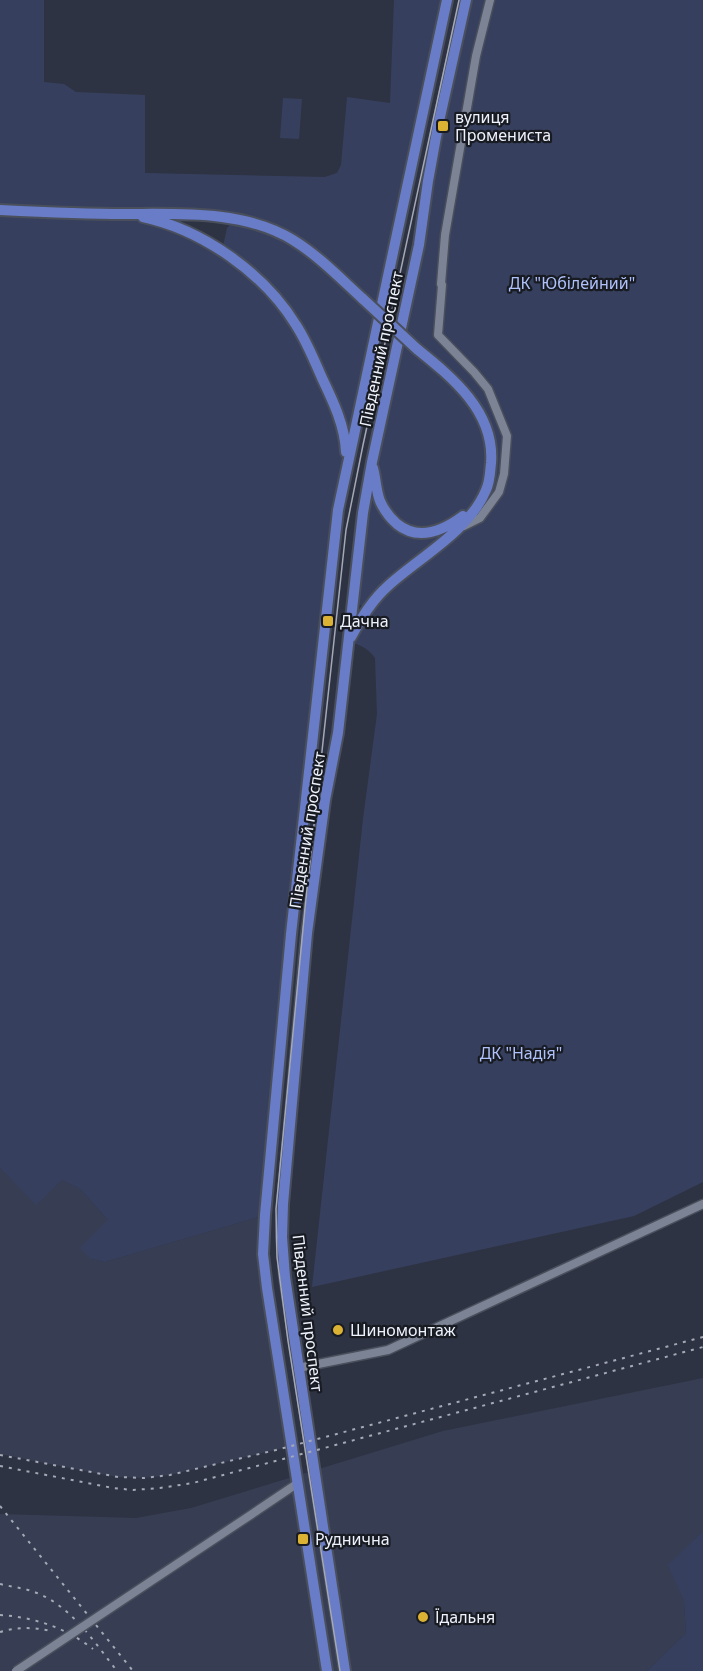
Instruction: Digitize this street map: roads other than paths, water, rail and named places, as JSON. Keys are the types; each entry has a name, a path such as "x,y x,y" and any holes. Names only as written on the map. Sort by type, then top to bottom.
{"main road":[{"name":"Південний проспект","path":"327,1671 267,1288 263,1238 291,934 338,510 447,0"},
{"name":"Південний проспект","path":"345,1671 283,1260 283,1204 307,933 325,801 338,733 363,513 419,245 436,137 466,0"},
{"path":"0,210 187,215 237,218 254,222 300,244 326,265 446,374 476,406 490,439 492,454 488,485 483,498 454,532 388,586 369,606 348,641"},
{"path":"122,214 167,224 196,236 239,263 269,289 295,322 329,392 343,430 347,465"},
{"path":"372,462 384,509 406,530 425,533 440,530 465,515 483,498"}],"street":[{"path":"454,532 480,518 500,492 507,436 488,389 438,335 445,236 476,56 490,0"},
{"path":"298,1368 388,1350 703,1204"},
{"path":"16,1671 298,1483"}],"tram line":[{"path":"340,1671 288,1341 277,1257 276,1209 305,908 346,530 459,0"}],"railway":[{"path":"0,1455 118,1477 144,1478 170,1475 276,1450 703,1337"},
{"path":"0,1466 133,1490 193,1483 703,1347"},
{"path":"0,1506 133,1671"},
{"path":"0,1584 37,1593 61,1607 82,1627 117,1671"},
{"path":"0,1615 25,1618 49,1625 72,1635 93,1649"},
{"path":"0,1632 26,1628 51,1631"}],"place":[{"name":"вулиця Промениста","path":"443,126"},
{"name":"Дачна","path":"328,621"},
{"name":"Шиномонтаж","path":"338,1330"},
{"name":"Руднична","path":"303,1539"},
{"name":"Їдальня","path":"423,1617"}],"park label":[{"name":"ДК \"Юбілейний\"","path":"572,283"},
{"name":"ДК \"Надія\"","path":"521,1053"}]}
